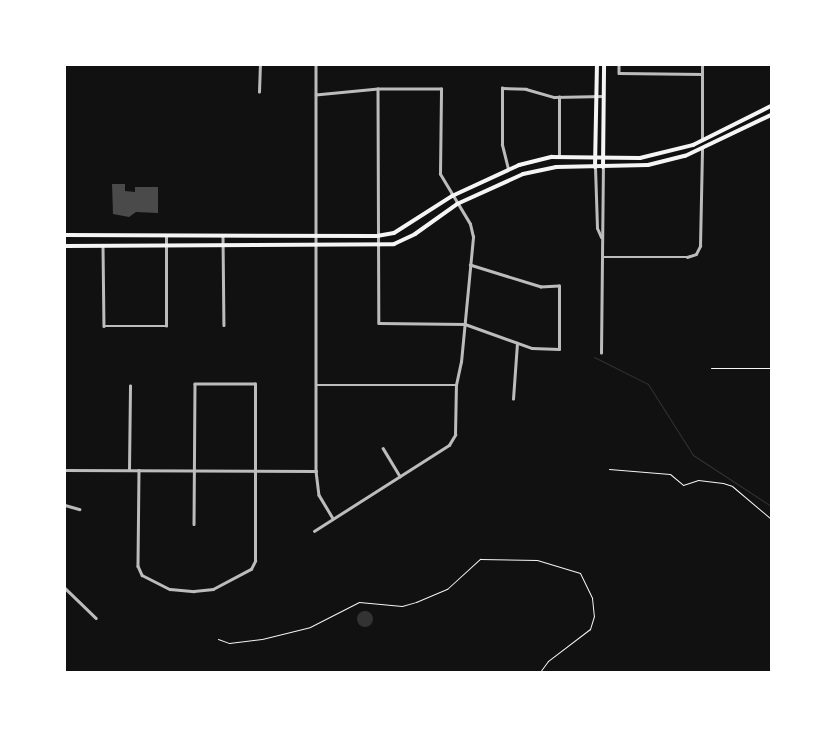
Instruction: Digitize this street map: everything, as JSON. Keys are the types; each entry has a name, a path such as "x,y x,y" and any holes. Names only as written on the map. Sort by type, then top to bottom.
{"main road":[{"path":"596,65 596,167"},
{"path":"603,167 604,65"},
{"path":"65,235 378,236 408,226 452,196 508,169 558,157 640,158 702,140 771,106"},
{"path":"65,246 316,246 394,244 415,234 457,204 523,174 556,167 644,166 702,149 771,115"}],"street":[{"path":"259,92 260,65"},
{"path":"316,65 316,471 319,495 332,518"},
{"path":"619,65 619,73 702,74"},
{"path":"702,65 702,140"},
{"path":"508,169 502,145 502,88 559,96 604,96"},
{"path":"314,530 400,476 452,440 455,435 456,385 465,324 473,237 440,174 441,89 378,90 316,95"},
{"path":"378,90 379,323 465,324 532,348 559,349 559,286 541,287 470,265"},
{"path":"558,157 559,96"},
{"path":"602,257 687,257 696,254 700,246 702,149"},
{"path":"596,167 596,228 601,238"},
{"path":"601,353 603,167"},
{"path":"103,246 104,326 166,326 166,236"},
{"path":"224,236 224,325"},
{"path":"513,399 517,343"},
{"path":"139,470 138,566 142,575 170,589 194,591 213,588 235,580 251,569 255,561 254,384 195,384 194,524"},
{"path":"317,385 456,385"},
{"path":"129,470 130,386"},
{"path":"383,448 400,476"},
{"path":"65,470 316,471"},
{"path":"65,505 79,509"},
{"path":"65,588 96,618"}],"path":[{"path":"711,368 771,368"},
{"path":"610,469 670,474 683,486 698,480 723,483 732,486 771,519"},
{"path":"218,639 229,643 262,640 310,627 359,602 402,606 416,602 446,589 480,559 537,560 580,573 592,598 594,616 590,629 548,661 540,672"}],"shaded area":[{"path":"362,611 368,611 373,616 371,625 362,627 357,622 357,616"}],"building":[{"path":"112,184 125,184 125,191 135,192 135,187 158,187 158,213 136,212 129,217 113,214"}],"waterway":[{"path":"594,357 648,384 693,455 771,506"}]}
